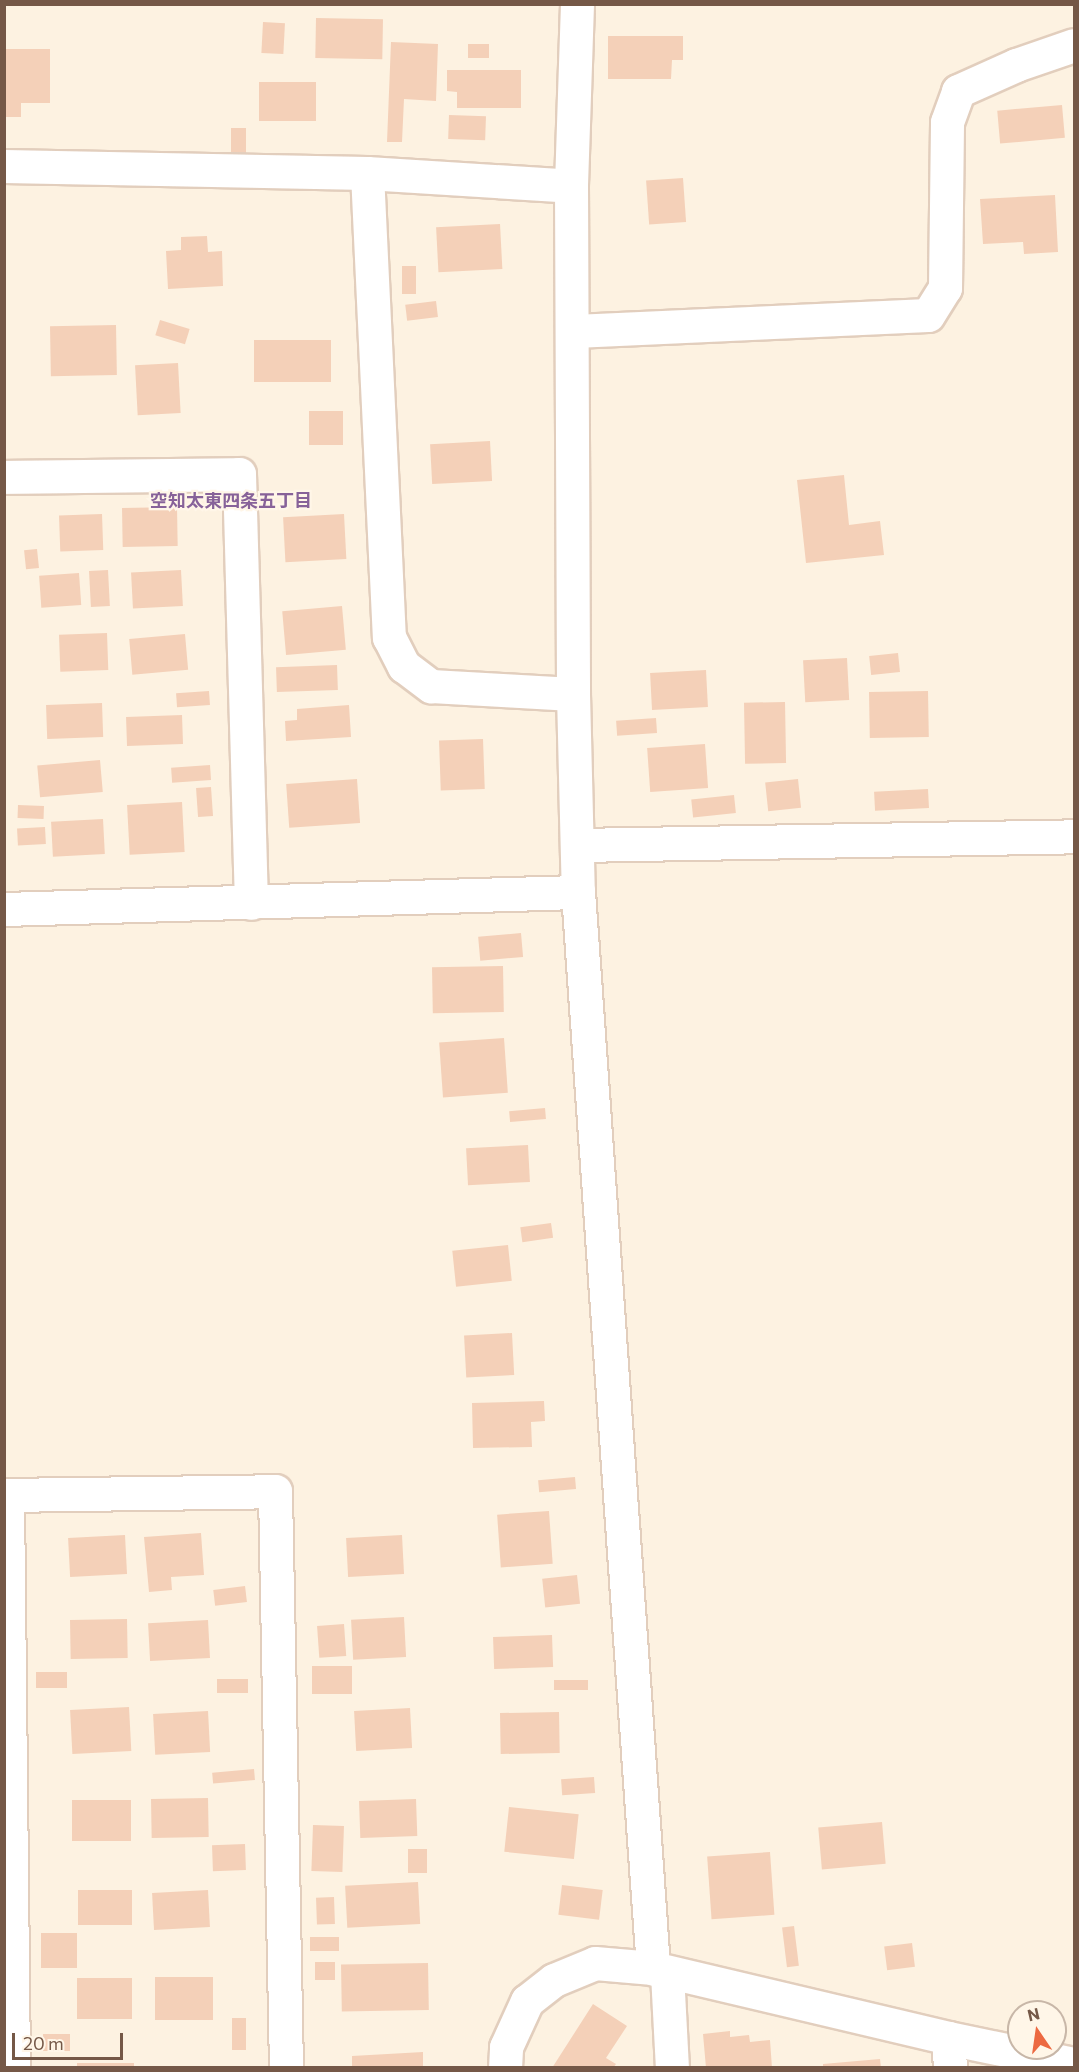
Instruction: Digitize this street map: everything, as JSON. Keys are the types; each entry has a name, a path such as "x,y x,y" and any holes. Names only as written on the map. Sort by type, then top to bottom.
{"street":[{"path":"577,4 571,186 574,331 573,694 578,892 660,1970 672,2067"},
{"path":"574,331 928,315 945,288 947,122 958,91 1016,65 1074,45"},
{"path":"4,166 368,173 571,186"},
{"path":"368,173 389,636 404,666 431,686 573,694"},
{"path":"4,477 239,474 251,903"},
{"path":"577,845 1074,836"},
{"path":"4,909 578,892"},
{"path":"13,2067 6,1495 275,1491 286,2067"},
{"path":"506,2067 506,2047 527,2001 554,1980 595,1963 660,1970 949,2053 1074,2064"}],"building":[{"path":"316,18 383,19 382,59 315,58"},
{"path":"263,22 285,23 283,54 261,53"},
{"path":"608,36 683,36 683,60 672,60 671,79 608,79"},
{"path":"391,42 438,44 436,101 404,99 402,142 387,142"},
{"path":"468,44 489,44 489,58 468,58"},
{"path":"4,49 50,49 50,103 21,103 21,117 4,117"},
{"path":"447,70 521,70 521,108 457,108 457,92 447,91"},
{"path":"259,82 316,82 316,121 259,121"},
{"path":"1062,105 1065,138 1000,144 997,111"},
{"path":"449,115 486,116 485,140 448,139"},
{"path":"231,128 246,128 246,156 231,156"},
{"path":"683,178 686,222 649,224 646,181"},
{"path":"1055,195 1058,252 1024,254 1023,242 983,244 980,199"},
{"path":"500,224 502,269 438,272 436,227"},
{"path":"207,236 208,252 222,251 223,286 168,289 166,251 181,250 181,237"},
{"path":"402,266 416,266 416,294 402,294"},
{"path":"436,301 438,317 407,321 405,305"},
{"path":"160,320 190,329 185,344 155,335"},
{"path":"116,325 117,375 51,376 50,326"},
{"path":"254,340 331,340 331,382 254,382"},
{"path":"178,363 181,413 138,415 135,365"},
{"path":"309,411 343,411 343,445 309,445"},
{"path":"490,441 492,481 432,484 430,444"},
{"path":"844,475 849,525 880,521 884,555 806,563 797,480"},
{"path":"177,507 178,546 123,547 122,508"},
{"path":"102,514 103,550 60,551 59,516"},
{"path":"344,514 346,559 285,562 283,517"},
{"path":"37,549 39,568 26,569 24,550"},
{"path":"108,570 110,606 91,607 89,571"},
{"path":"181,570 183,606 133,609 131,573"},
{"path":"79,573 81,605 41,608 39,576"},
{"path":"342,606 346,650 286,655 282,611"},
{"path":"107,633 108,670 60,672 59,635"},
{"path":"185,634 188,670 132,675 129,639"},
{"path":"898,653 900,672 871,675 869,656"},
{"path":"847,658 849,700 805,702 803,660"},
{"path":"337,665 338,690 277,692 276,667"},
{"path":"706,670 708,707 652,710 650,673"},
{"path":"209,691 210,705 177,707 176,693"},
{"path":"928,691 929,737 870,738 869,692"},
{"path":"785,702 786,763 745,764 744,703"},
{"path":"102,703 103,737 47,739 46,705"},
{"path":"349,705 351,737 286,741 285,721 297,720 297,709"},
{"path":"182,715 183,744 127,746 126,717"},
{"path":"656,718 657,733 617,736 616,721"},
{"path":"483,739 485,789 441,791 439,741"},
{"path":"705,744 708,788 650,792 647,748"},
{"path":"100,760 103,792 40,797 37,765"},
{"path":"210,765 211,780 172,783 171,768"},
{"path":"357,779 360,823 289,828 286,784"},
{"path":"798,779 801,808 768,811 765,782"},
{"path":"211,787 213,816 198,817 196,788"},
{"path":"928,789 929,808 875,811 874,792"},
{"path":"734,795 736,813 693,817 691,799"},
{"path":"182,802 185,852 130,855 127,805"},
{"path":"18,805 44,806 44,819 18,818"},
{"path":"103,819 105,854 53,857 51,822"},
{"path":"45,827 46,844 18,845 17,828"},
{"path":"521,933 523,957 480,961 478,937"},
{"path":"503,966 504,1012 433,1013 432,967"},
{"path":"504,1038 508,1093 443,1097 439,1043"},
{"path":"545,1108 546,1119 510,1122 509,1111"},
{"path":"528,1145 530,1182 468,1185 466,1148"},
{"path":"551,1223 553,1238 522,1242 520,1227"},
{"path":"508,1245 512,1281 456,1287 452,1251"},
{"path":"512,1333 514,1375 466,1377 464,1336"},
{"path":"544,1401 545,1421 531,1422 532,1447 473,1448 472,1403"},
{"path":"575,1477 576,1489 539,1492 538,1480"},
{"path":"549,1511 553,1564 501,1567 497,1515"},
{"path":"201,1533 204,1575 171,1577 172,1590 149,1592 144,1537"},
{"path":"125,1535 127,1574 70,1577 68,1538"},
{"path":"402,1535 404,1574 348,1577 346,1538"},
{"path":"577,1575 580,1604 545,1607 542,1579"},
{"path":"245,1586 247,1602 215,1606 213,1590"},
{"path":"404,1617 406,1657 353,1660 351,1620"},
{"path":"127,1619 128,1658 71,1659 70,1620"},
{"path":"208,1620 210,1658 150,1661 148,1623"},
{"path":"344,1624 346,1656 319,1658 317,1626"},
{"path":"552,1635 553,1667 494,1669 493,1637"},
{"path":"312,1666 352,1666 352,1694 312,1694"},
{"path":"36,1672 67,1672 67,1688 36,1688"},
{"path":"217,1679 248,1679 248,1693 217,1693"},
{"path":"554,1680 588,1680 588,1690 554,1690"},
{"path":"129,1707 131,1751 72,1754 70,1710"},
{"path":"410,1708 412,1748 356,1751 354,1711"},
{"path":"208,1711 210,1752 155,1755 153,1714"},
{"path":"559,1712 560,1753 501,1754 500,1713"},
{"path":"254,1769 255,1780 213,1784 212,1773"},
{"path":"594,1777 595,1793 562,1795 561,1779"},
{"path":"208,1798 209,1837 152,1838 151,1799"},
{"path":"416,1799 417,1836 360,1838 359,1801"},
{"path":"72,1800 131,1800 131,1841 72,1841"},
{"path":"509,1807 579,1814 574,1859 504,1852"},
{"path":"882,1822 886,1864 822,1869 818,1828"},
{"path":"313,1825 344,1826 342,1872 311,1871"},
{"path":"245,1844 246,1870 213,1871 212,1845"},
{"path":"408,1849 427,1849 427,1873 408,1873"},
{"path":"770,1852 774,1915 712,1919 707,1856"},
{"path":"418,1882 420,1924 347,1928 345,1886"},
{"path":"562,1885 603,1890 599,1920 558,1915"},
{"path":"78,1890 132,1890 132,1925 78,1925"},
{"path":"208,1890 210,1927 154,1930 152,1893"},
{"path":"334,1897 335,1924 317,1925 316,1898"},
{"path":"794,1926 799,1966 787,1967 782,1927"},
{"path":"41,1933 77,1933 77,1968 41,1968"},
{"path":"310,1937 339,1937 339,1951 310,1951"},
{"path":"912,1943 915,1967 887,1970 884,1946"},
{"path":"315,1962 335,1962 335,1980 315,1980"},
{"path":"428,1963 429,2010 342,2012 341,1965"},
{"path":"155,1977 213,1977 213,2020 155,2020"},
{"path":"77,1978 132,1978 132,2019 77,2019"},
{"path":"593,2004 627,2026 606,2058 616,2064 613,2068 552,2068"},
{"path":"232,2018 246,2018 246,2050 232,2050"},
{"path":"730,2031 730,2037 749,2035 750,2042 770,2040 772,2068 706,2068 703,2034"},
{"path":"43,2034 70,2034 70,2051 43,2051"},
{"path":"423,2052 423,2068 352,2068 352,2056"},
{"path":"880,2059 881,2068 823,2068 823,2064"},
{"path":"77,2063 134,2063 134,2068 77,2068"}],"district":[{"name":"空知太東四条五丁目","path":"231,500"}]}
